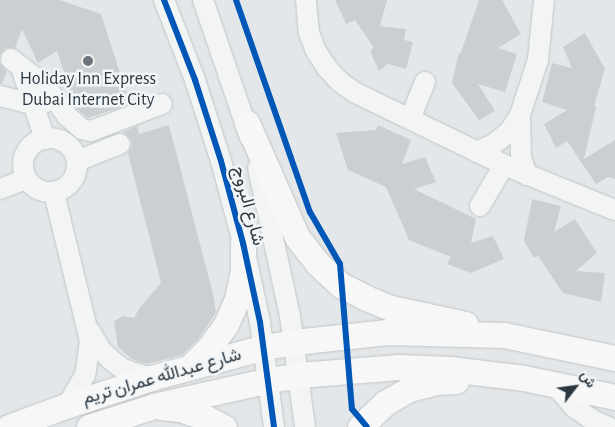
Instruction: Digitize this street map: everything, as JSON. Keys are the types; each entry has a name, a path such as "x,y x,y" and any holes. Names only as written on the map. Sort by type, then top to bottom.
{"main road":[{"path":"246,123 297,237 317,263 341,285 391,308 445,318 504,335"},
{"path":"190,367 210,347 237,299 243,271 243,243"},
{"name":"شارع عبدالله عمران تريم","path":"9,427 68,405 151,378 264,348 294,342 387,332 504,335 615,358"},
{"name":"شارع عبدالله عمران تريم","path":"89,427 154,406 269,380 299,375 399,367 450,369 524,378 615,397"},
{"path":"360,427 384,403 409,389 436,382 524,378"},
{"path":"154,406 180,409 206,418 224,427"}],"street":[{"name":"شارع البروج","path":"164,0 195,80 221,161 243,243 264,348 274,427"},
{"name":"شارع البروج","path":"203,0 246,123 260,173 294,342 305,427"},
{"path":"306,0 309,33 316,51 327,68 340,82 356,93 504,165 615,210"},
{"path":"476,152 494,144 509,132 520,115 538,60 544,0"},
{"path":"45,138 16,63 34,75 56,99 73,124 91,131 162,104"},
{"path":"410,119 425,82"},
{"path":"0,96 33,104 41,104 56,99"},
{"path":"520,115 521,157 527,175"},
{"path":"45,138 61,140 75,156 75,178 62,190 54,193 38,190 24,173 26,152 37,141 45,138"},
{"path":"75,156 119,140"},
{"path":"480,206 504,165"},
{"path":"0,176 24,173"},
{"path":"0,189 24,173"},
{"path":"54,193 90,341 87,366 78,391 68,405"},
{"path":"87,324 92,338 111,360 123,369 151,378"},
{"path":"555,385 574,407 591,419 608,427"}],"building":[{"name":"Holiday Inn Express Dubai Internet City","path":"0,0 59,0 101,14 130,104 88,118 77,109 57,51 38,63 22,29 15,48 6,48 0,55"},
{"path":"335,0 387,0 380,26 406,29 404,40 413,42 406,69 388,64 379,71 370,51 374,48 355,20 346,24"},
{"path":"479,0 502,0 521,34 498,48 517,54 505,92 478,84 495,111 479,120 452,83 459,52 460,55"},
{"path":"585,33 605,69 594,106 596,107 584,159 615,140 615,179 608,177 596,184 567,141 556,148 544,124 567,110 542,102 552,63 572,68 563,47"},
{"path":"0,63 7,71 2,84 0,84"},
{"path":"169,125 216,312 199,338 182,355 147,364 132,359 118,347 114,321 123,316 134,318 140,307 161,283 128,153 132,146 131,140 123,132 137,126 139,134"},
{"path":"378,125 411,140 402,164 425,157 436,182 414,189 476,219 471,243 493,236 504,259 471,273 447,264 451,257 409,240 386,187 348,170 336,133 376,130"},
{"path":"532,199 561,206 554,232 575,219 597,253 576,271 605,273 601,302 563,293 538,256 534,258 524,241"}],"cycle path":[{"path":"164,0 195,80 221,161 243,243 260,322 274,427"},
{"path":"236,0 310,212 340,264 352,409 367,427"}],"place":[{"name":"Holiday Inn Express Dubai Internet City","path":"88,61"}]}
